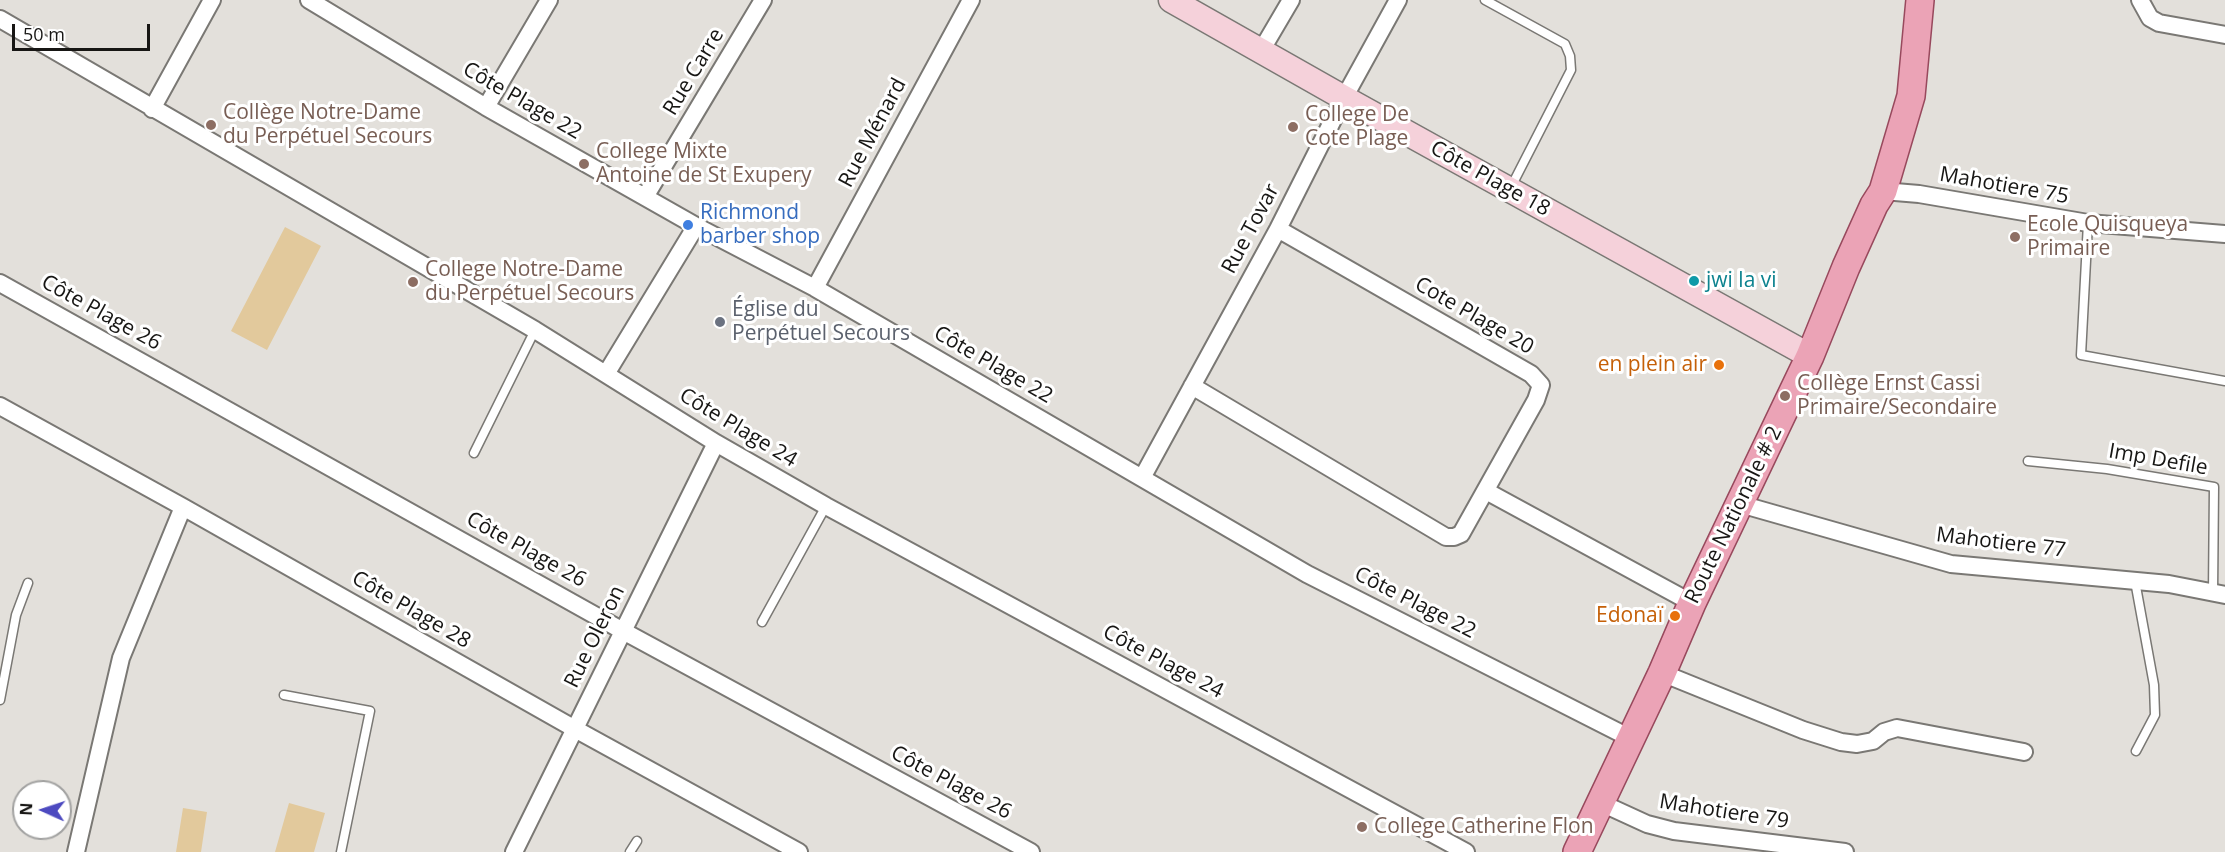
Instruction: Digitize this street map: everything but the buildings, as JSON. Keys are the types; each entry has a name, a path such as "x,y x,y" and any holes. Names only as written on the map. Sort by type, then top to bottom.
{"main road":[{"name":"Route Nationale # 2","path":"1577,852 1810,356 1846,267 1883,190 1911,96 1920,0"}],"street":[{"path":"152,109 212,0"},
{"name":"Côte Plage 22","path":"309,0 486,107 696,226 815,288 1307,574 1630,738"},
{"path":"486,107 549,0"},
{"name":"Rue Carre","path":"645,197 763,0"},
{"name":"Rue Ménard","path":"815,288 971,0"},
{"name":"Côte Plage 18","path":"1171,0 1810,356"},
{"path":"1261,51 1291,0"},
{"name":"Rue Tovar","path":"1142,478 1278,230 1344,98 1398,0"},
{"path":"2140,0 2150,18 2159,23 2225,35"},
{"name":"Côte Plage 24","path":"0,19 535,330 716,443 826,506 1466,852"},
{"name":"Mahotiere 75","path":"1883,190 2088,223 2225,234"},
{"path":"606,374 696,226"},
{"name":"Cote Plage 20","path":"1192,386 1446,537 1461,534 1486,491 1536,400 1541,384 1537,379 1278,230"},
{"name":"Côte Plage 26","path":"0,283 623,631 1031,852"},
{"name":"Côte Plage 28","path":"0,406 799,852"},
{"name":"Rue Oleron","path":"514,852 716,443"},
{"path":"1486,491 1692,603"},
{"name":"Mahotiere 77","path":"1740,504 1951,564 2169,584 2219,594"},
{"path":"76,852 121,658 183,507"},
{"path":"1662,673 1803,730 1841,742 1857,744 1873,741 1884,732 1898,728 2024,753"},
{"name":"Mahotiere 79","path":"1599,802 1647,824 1674,831 1845,852"}],"lane":[{"path":"1485,0 1565,44 1572,70 1509,190"},
{"path":"2088,223 2081,355 2225,381"},
{"path":"474,453 535,330"},
{"name":"Imp Defile","path":"2028,461 2107,469 2214,487 2219,594"},
{"path":"762,622 826,506"},
{"path":"2135,581 2154,685 2155,715 2136,751"},
{"path":"0,700 16,615 28,583"},
{"path":"284,695 370,711 341,852"},
{"path":"630,852 637,841"}],"place":[{"name":"Collège Notre-Dame du Perpétuel Secours","path":"211,125"},
{"name":"College De Cote Plage","path":"1293,127"},
{"name":"College Mixte Antoine de St Exupery","path":"584,164"},
{"name":"Richmond barber shop","path":"688,225"},
{"name":"Ecole Quisqueya Primaire","path":"2015,237"},
{"name":"jwi la vi","path":"1694,281"},
{"name":"College Notre-Dame du Perpétuel Secours","path":"413,282"},
{"name":"Église du Perpétuel Secours","path":"720,322"},
{"name":"en plein air","path":"1719,365"},
{"name":"Collège Ernst Cassi Primaire/Secondaire","path":"1785,396"},
{"name":"Edonaï","path":"1675,616"},
{"name":"College Catherine Flon","path":"1362,827"}]}
